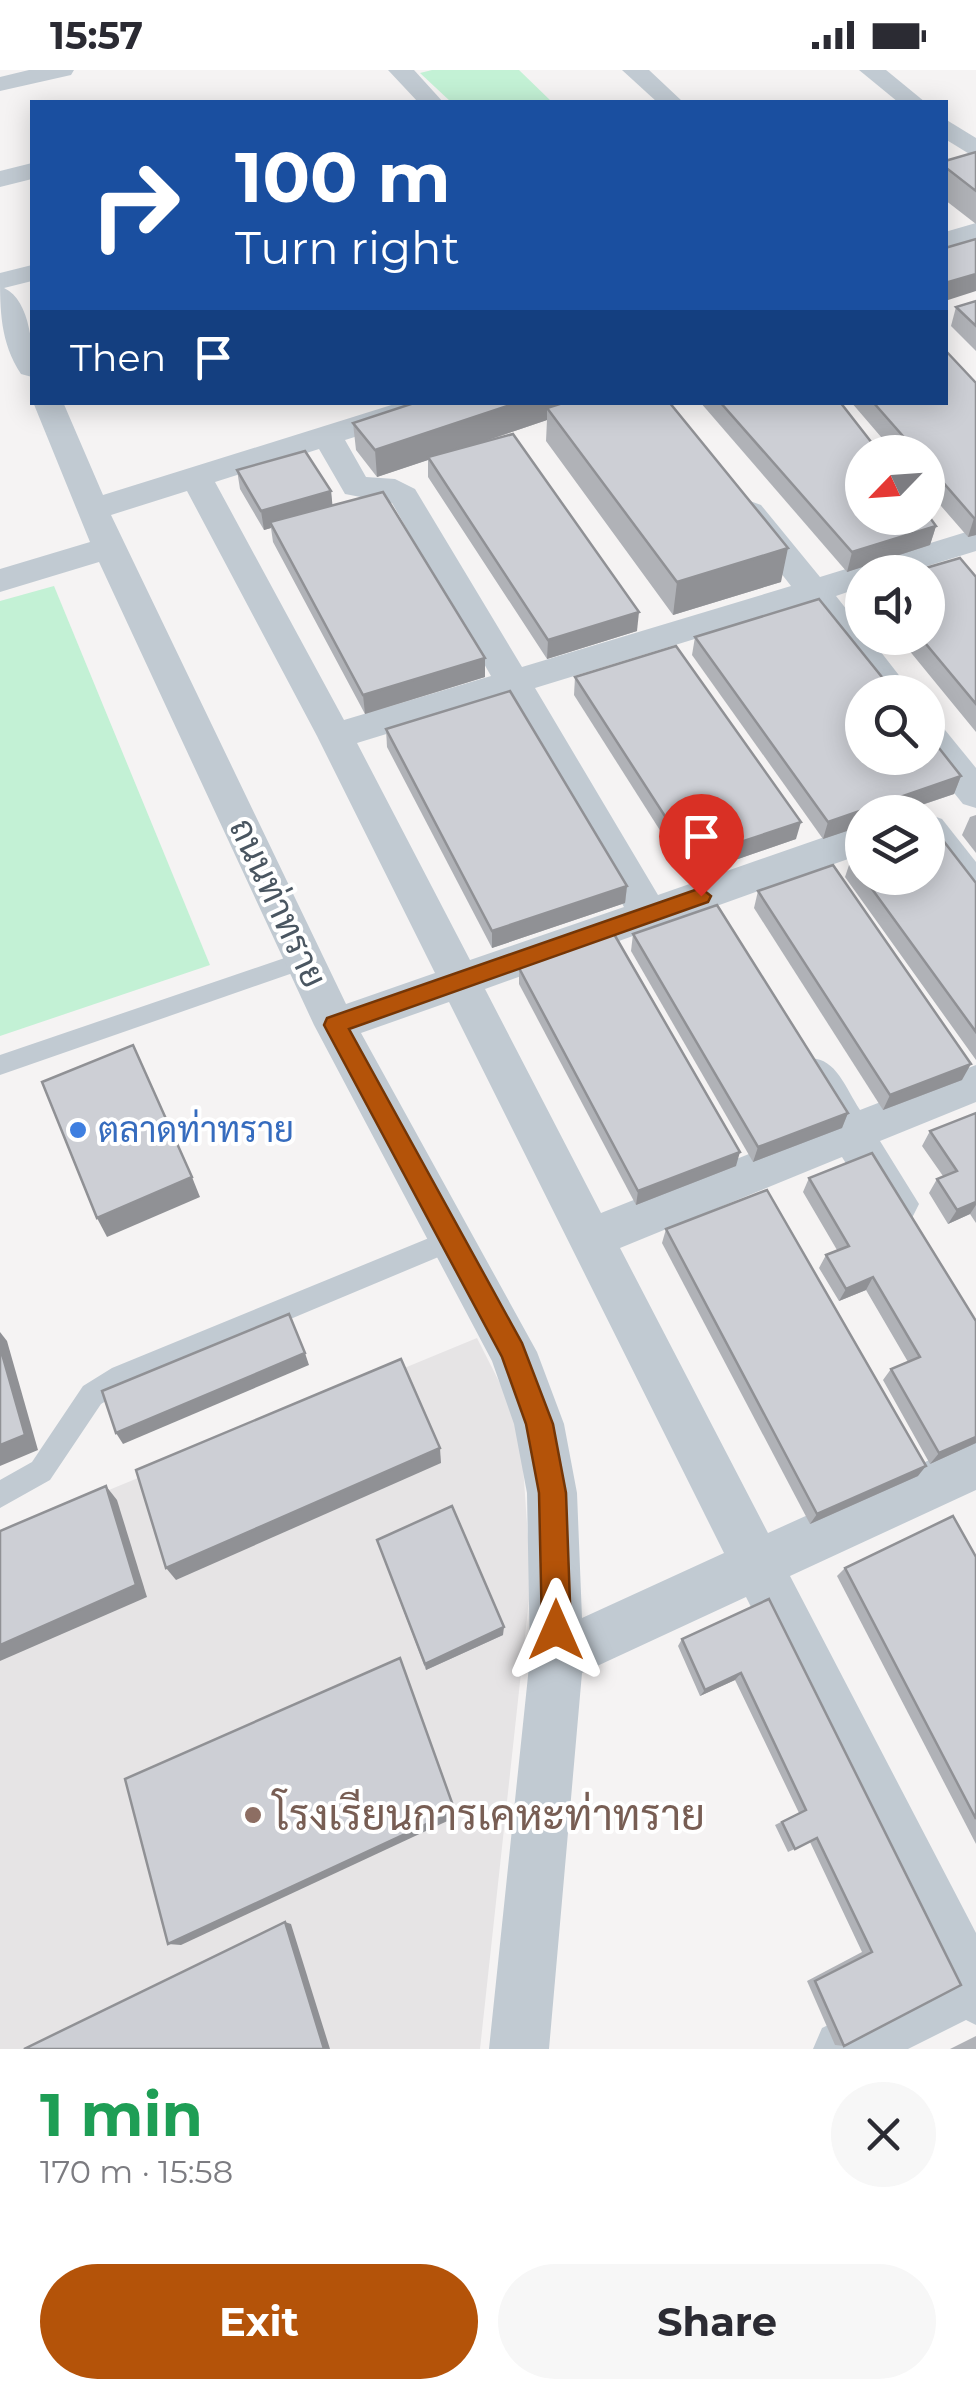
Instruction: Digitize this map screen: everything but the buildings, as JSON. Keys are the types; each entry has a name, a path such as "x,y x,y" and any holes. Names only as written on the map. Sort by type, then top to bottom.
{"street":[{"path":"0,84 62,70"},
{"path":"400,70 423,100"},
{"path":"634,70 670,100"},
{"path":"871,70 911,100"},
{"path":"948,129 976,150"},
{"path":"0,179 30,172"},
{"path":"948,240 976,231"},
{"path":"0,281 30,274"},
{"path":"0,296 30,364"},
{"name":"ถนนท่าทราย","path":"49,405 101,529 335,1025 513,1352 540,1424 552,1493 556,1657 520,2049"},
{"path":"3,573 101,529 196,478 425,405"},
{"path":"327,436 356,487 395,489 404,496 649,914"},
{"path":"196,478 336,736 589,1239 975,1988 843,2049"},
{"path":"732,490 880,675"},
{"path":"927,555 976,540"},
{"path":"336,736 845,581"},
{"path":"945,756 976,797 945,809"},
{"path":"335,1025 649,914 711,912 845,847"},
{"path":"945,851 976,890"},
{"path":"791,1038 913,1231"},
{"path":"589,1239 976,1083"},
{"path":"556,1657 976,1464"}],"lane":[{"path":"0,1065 305,960"},
{"path":"0,1495 41,1471 92,1395 121,1377 451,1240"}],"shaded area":[{"name":"โรงเรียนการเคหะท่าทราย","path":"477,1338 520,1423 531,1581 480,2049 0,2049 0,1535"}],"green space":[{"path":"519,70 550,100 449,100 420,73"},
{"path":"54,586 210,965 0,1036 0,601"}],"place":[{"name":"ตลาดท่าทราย","path":"78,1130"},
{"name":"โรงเรียนการเคหะท่าทราย","path":"253,1815"}],"route":[{"path":"556,1630 552,1493 540,1424 513,1352 335,1025 701,896"}]}
